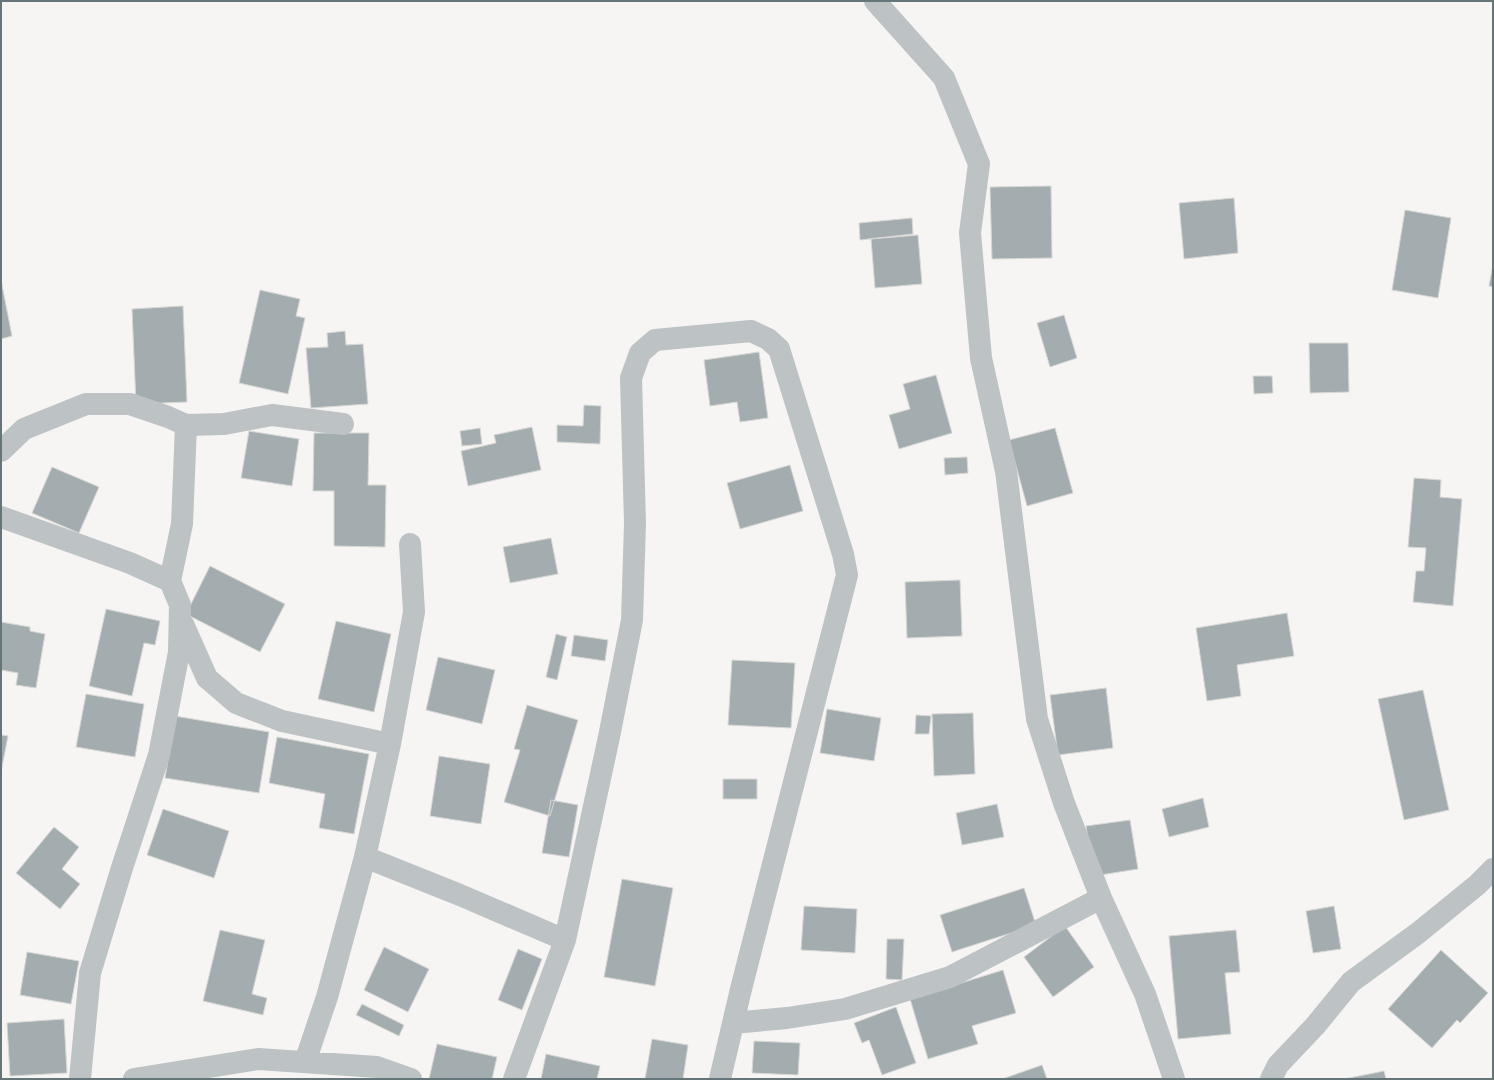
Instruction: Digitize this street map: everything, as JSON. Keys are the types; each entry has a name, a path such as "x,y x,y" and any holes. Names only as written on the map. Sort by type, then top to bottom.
{"street":[{"path":"875,1 944,78 979,164 970,233 980,358 1006,471 1037,718 1064,803 1101,898 1145,994 1174,1079"},
{"path":"514,1079 565,940 609,737 632,620 635,523 631,378 640,353 655,340 751,331 768,339 779,349 842,554 847,575 720,1079"},
{"path":"1,451 24,429 86,404 130,404 168,417 186,426 224,424 272,414 342,424"},
{"path":"80,1079 90,973 121,871 159,755 179,652 180,605 170,581 182,524 186,426"},
{"path":"1,517 130,562 170,581"},
{"path":"305,1062 327,997 365,857 390,744 414,612 410,544"},
{"path":"180,617 207,678 236,703 282,721 390,744"},
{"path":"365,857 460,895 565,940"},
{"path":"1271,1079 1278,1065 1315,1026 1351,982 1418,933 1477,885 1493,869"},
{"path":"733,1023 787,1018 845,1009 950,977 1101,898"},
{"path":"134,1079 258,1059 377,1067 411,1079"}],"building":[{"path":"1051,186 1052,258 992,259 990,187"},
{"path":"1234,198 1238,253 1184,259 1179,203"},
{"path":"1405,210 1451,218 1438,298 1392,290"},
{"path":"912,218 913,234 860,240 859,223"},
{"path":"918,235 922,284 875,288 871,239"},
{"path":"1493,264 1493,287 1489,286"},
{"path":"1,280 12,336 1,339"},
{"path":"260,290 300,299 296,316 305,318 288,394 239,383"},
{"path":"183,306 187,402 136,404 132,309"},
{"path":"1064,315 1077,358 1050,367 1037,323"},
{"path":"345,331 346,345 363,344 368,404 311,408 306,348 328,347 327,333"},
{"path":"1309,343 1348,343 1349,392 1310,393"},
{"path":"759,352 768,418 740,422 737,402 710,406 704,360"},
{"path":"936,375 952,433 899,449 889,415 910,409 903,384"},
{"path":"1253,376 1272,376 1273,393 1254,394"},
{"path":"584,405 601,406 600,444 557,442 557,425 583,426"},
{"path":"532,427 541,470 468,486 461,451 496,443 494,435"},
{"path":"480,428 482,444 462,446 460,431"},
{"path":"1055,428 1073,493 1027,506 1009,440"},
{"path":"249,431 299,439 292,486 241,478"},
{"path":"314,433 369,433 368,485 386,485 385,547 334,546 334,491 313,491"},
{"path":"967,457 968,473 945,475 944,458"},
{"path":"790,465 803,511 740,529 727,483"},
{"path":"52,467 99,487 79,533 32,513"},
{"path":"1414,478 1441,480 1440,497 1462,499 1453,606 1413,602 1416,571 1424,571 1426,548 1408,547"},
{"path":"551,538 558,574 510,583 503,547"},
{"path":"210,566 285,604 260,652 186,614"},
{"path":"960,580 962,636 907,638 905,582"},
{"path":"106,609 160,621 155,645 144,643 132,696 89,686"},
{"path":"1287,613 1294,656 1237,665 1241,696 1207,701 1196,628"},
{"path":"336,621 391,634 374,712 318,699"},
{"path":"1,622 30,627 30,631 45,634 36,688 16,685 18,673 1,670"},
{"path":"556,634 567,637 557,680 546,677"},
{"path":"574,635 608,640 605,661 571,656"},
{"path":"438,657 495,670 482,724 426,710"},
{"path":"732,660 795,663 791,728 728,725"},
{"path":"1106,688 1113,748 1058,755 1050,695"},
{"path":"1423,690 1449,810 1404,820 1378,699"},
{"path":"86,694 144,704 135,757 76,747"},
{"path":"527,705 578,720 550,816 504,802 520,750 514,749"},
{"path":"827,709 881,718 874,761 820,753"},
{"path":"973,713 975,774 934,776 932,714"},
{"path":"916,715 931,716 929,734 915,734"},
{"path":"175,716 269,732 259,793 165,778"},
{"path":"1,735 8,736 1,772"},
{"path":"277,737 369,754 354,834 319,828 325,794 269,783"},
{"path":"439,756 490,764 481,824 430,816"},
{"path":"723,779 757,779 757,799 723,799"},
{"path":"1203,798 1209,827 1169,837 1162,809"},
{"path":"551,800 578,805 569,857 542,853"},
{"path":"997,804 1004,837 962,845 956,813"},
{"path":"163,809 229,831 214,878 147,855"},
{"path":"1130,820 1138,869 1094,876 1086,826"},
{"path":"54,827 79,847 62,869 80,884 60,909 16,873"},
{"path":"622,879 673,888 655,986 604,977"},
{"path":"1024,888 1036,925 952,952 940,915"},
{"path":"804,906 857,909 855,953 801,950"},
{"path":"1334,906 1341,949 1313,953 1306,911"},
{"path":"1065,926 1094,967 1053,997 1024,957"},
{"path":"220,930 265,940 252,994 267,998 263,1015 203,1001"},
{"path":"1236,930 1240,972 1225,973 1231,1034 1178,1039 1169,936"},
{"path":"887,939 904,939 902,980 886,979"},
{"path":"384,947 429,969 408,1012 364,990"},
{"path":"518,949 542,959 522,1010 498,1000"},
{"path":"1441,950 1488,993 1460,1023 1457,1020 1432,1048 1388,1009"},
{"path":"27,952 79,961 71,1004 20,995"},
{"path":"1003,970 1016,1013 972,1026 978,1044 928,1059 910,999"},
{"path":"362,1004 404,1025 399,1036 356,1015"},
{"path":"896,1007 916,1063 882,1075 869,1040 862,1043 854,1023"},
{"path":"64,1019 67,1073 10,1076 7,1023"},
{"path":"652,1039 688,1045 683,1079 645,1079"},
{"path":"754,1041 800,1043 798,1075 752,1073"},
{"path":"437,1044 497,1057 492,1079 429,1079"},
{"path":"546,1054 600,1066 597,1079 541,1079"},
{"path":"1042,1065 1047,1079 1002,1079"},
{"path":"1384,1071 1386,1079 1344,1079"}]}
